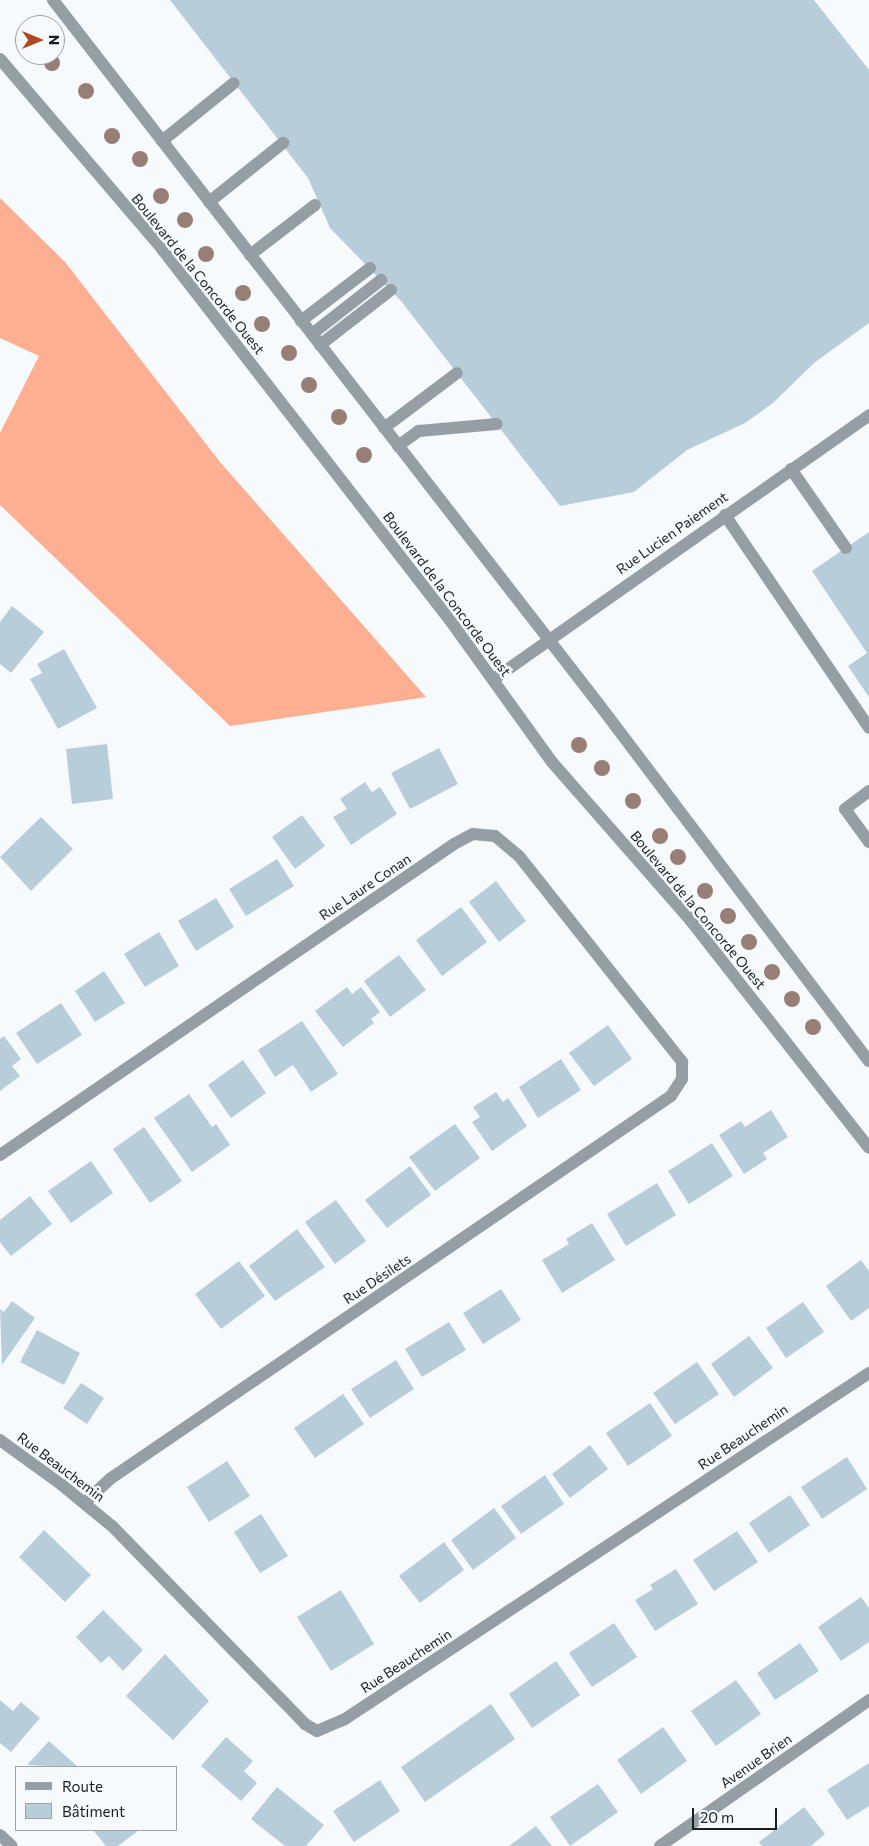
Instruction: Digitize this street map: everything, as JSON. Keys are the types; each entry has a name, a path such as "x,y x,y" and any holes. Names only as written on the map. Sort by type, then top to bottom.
{"street":[{"path":"52,0 547,639 869,1061"},
{"name":"Boulevard de la Concorde Ouest","path":"0,59 162,249 494,679 568,783 691,922 869,1148"},
{"path":"162,141 234,83"},
{"path":"210,202 283,143"},
{"path":"250,255 316,205"},
{"path":"301,321 370,268"},
{"path":"312,334 382,280"},
{"path":"320,345 391,290"},
{"path":"384,428 457,373"},
{"name":"Rue Lucien Paiement","path":"494,679 547,639 869,415"},
{"path":"398,446 419,432 497,424"},
{"path":"791,469 846,548"},
{"path":"724,515 869,728"},
{"path":"869,792 845,808 869,842"},
{"name":"Rue Laure Conan","path":"0,1155 454,844 473,834 494,836 519,856 677,1053 682,1062 682,1079"},
{"name":"Rue Désilets","path":"85,1502 110,1479 671,1096 682,1079"},
{"name":"Rue Beauchemin","path":"0,1440 85,1502 113,1527 305,1724 322,1730 345,1719 869,1373"},
{"name":"Avenue Brien","path":"660,1846 869,1700"},
{"path":"0,1835 12,1846"}],"shaded area":[{"path":"0,198 65,262 220,462 426,697 230,726 0,505 0,433 39,356 0,338"}],"building":[{"path":"170,0 814,0 869,70 869,323 814,363 773,403 745,423 687,450 634,492 560,506 401,301 330,228 308,178"},
{"path":"869,532 869,697 848,666 867,653 812,571"},
{"path":"12,606 44,632 11,673 0,664 0,622"},
{"path":"64,649 97,708 58,729 30,679 42,673 37,664"},
{"path":"107,744 113,799 72,804 66,749"},
{"path":"439,748 458,784 410,809 391,773"},
{"path":"365,782 372,792 380,787 397,814 351,845 333,817 347,809 340,799"},
{"path":"302,815 325,846 295,869 272,837"},
{"path":"41,817 73,849 31,891 0,857"},
{"path":"277,859 294,886 246,916 229,889"},
{"path":"496,881 526,921 499,942 469,902"},
{"path":"216,898 234,927 196,951 178,921"},
{"path":"461,907 487,942 442,976 416,940"},
{"path":"159,932 179,966 145,987 124,954"},
{"path":"399,955 426,990 390,1017 364,981"},
{"path":"104,971 125,1003 95,1022 75,991"},
{"path":"347,987 352,994 361,987 380,1012 371,1019 374,1023 343,1047 315,1011"},
{"path":"61,1003 82,1035 37,1064 16,1033"},
{"path":"302,1021 338,1074 311,1092 293,1065 275,1077 258,1050"},
{"path":"608,1025 632,1059 594,1086 569,1053"},
{"path":"4,1036 21,1059 12,1066 20,1076 0,1091 0,1039"},
{"path":"561,1059 581,1090 538,1118 519,1087"},
{"path":"243,1060 266,1093 231,1118 208,1085"},
{"path":"496,1092 503,1102 508,1098 527,1126 492,1151 472,1122 480,1117 473,1107"},
{"path":"189,1094 212,1127 216,1124 230,1145 192,1172 154,1118"},
{"path":"771,1110 788,1137 763,1153 767,1159 744,1174 719,1135 741,1121 745,1127"},
{"path":"455,1124 480,1158 435,1191 409,1157"},
{"path":"144,1127 182,1181 150,1203 113,1149"},
{"path":"712,1143 733,1176 689,1204 668,1171"},
{"path":"91,1161 113,1193 71,1223 48,1191"},
{"path":"410,1166 431,1195 387,1228 365,1200"},
{"path":"657,1183 676,1215 626,1246 607,1214"},
{"path":"30,1196 52,1224 11,1256 0,1242 0,1220"},
{"path":"336,1200 366,1241 335,1264 305,1222"},
{"path":"592,1223 615,1260 562,1293 542,1260 569,1244 566,1239"},
{"path":"297,1229 325,1267 275,1301 249,1266"},
{"path":"861,1260 869,1271 869,1308 851,1321 826,1286"},
{"path":"239,1261 265,1296 221,1329 195,1294"},
{"path":"501,1289 521,1320 483,1344 463,1313"},
{"path":"12,1301 35,1318 2,1365 0,1309 4,1312"},
{"path":"803,1302 824,1332 786,1358 766,1328"},
{"path":"449,1322 466,1350 422,1377 405,1349"},
{"path":"37,1330 80,1353 64,1385 20,1362"},
{"path":"749,1336 773,1368 734,1397 711,1364"},
{"path":"396,1360 414,1389 370,1418 351,1389"},
{"path":"697,1362 719,1394 675,1424 653,1393"},
{"path":"81,1383 104,1398 87,1424 63,1408"},
{"path":"343,1394 364,1424 315,1458 294,1428"},
{"path":"650,1403 672,1436 628,1466 606,1433"},
{"path":"590,1445 608,1469 570,1498 552,1474"},
{"path":"847,1457 867,1489 822,1519 801,1487"},
{"path":"227,1461 250,1496 209,1522 187,1487"},
{"path":"545,1475 564,1504 521,1534 501,1506"},
{"path":"790,1495 810,1525 769,1553 749,1523"},
{"path":"494,1508 516,1538 473,1570 451,1540"},
{"path":"261,1514 288,1556 260,1573 234,1532"},
{"path":"44,1530 91,1575 65,1602 19,1557"},
{"path":"737,1531 758,1562 714,1591 693,1560"},
{"path":"444,1542 464,1570 420,1603 399,1576"},
{"path":"676,1569 698,1604 655,1631 635,1600 653,1589 650,1585"},
{"path":"341,1590 374,1644 331,1671 297,1617"},
{"path":"861,1597 869,1608 869,1642 841,1661 818,1627"},
{"path":"103,1610 143,1650 123,1671 109,1656 101,1663 76,1637"},
{"path":"614,1623 637,1657 592,1687 569,1653"},
{"path":"800,1643 819,1671 775,1700 757,1673"},
{"path":"165,1654 209,1701 173,1740 126,1696"},
{"path":"556,1661 580,1695 532,1728 509,1694"},
{"path":"736,1680 761,1714 716,1746 691,1711"},
{"path":"0,1700 13,1711 21,1702 40,1718 11,1752 0,1743"},
{"path":"491,1704 515,1739 425,1802 401,1767"},
{"path":"663,1727 687,1761 641,1794 617,1760"},
{"path":"226,1737 253,1761 244,1771 257,1783 241,1801 201,1766"},
{"path":"49,1741 77,1766 52,1766 27,1765"},
{"path":"869,1763 869,1806 847,1820 827,1790"},
{"path":"380,1780 400,1811 354,1842 333,1811"},
{"path":"598,1784 618,1812 570,1846 550,1817"},
{"path":"277,1787 324,1825 306,1846 285,1846 251,1819"},
{"path":"804,1807 825,1834 811,1846 762,1846 759,1842"},
{"path":"536,1826 552,1846 509,1846"},
{"path":"94,1831 138,1831 118,1846 106,1846"}]}
